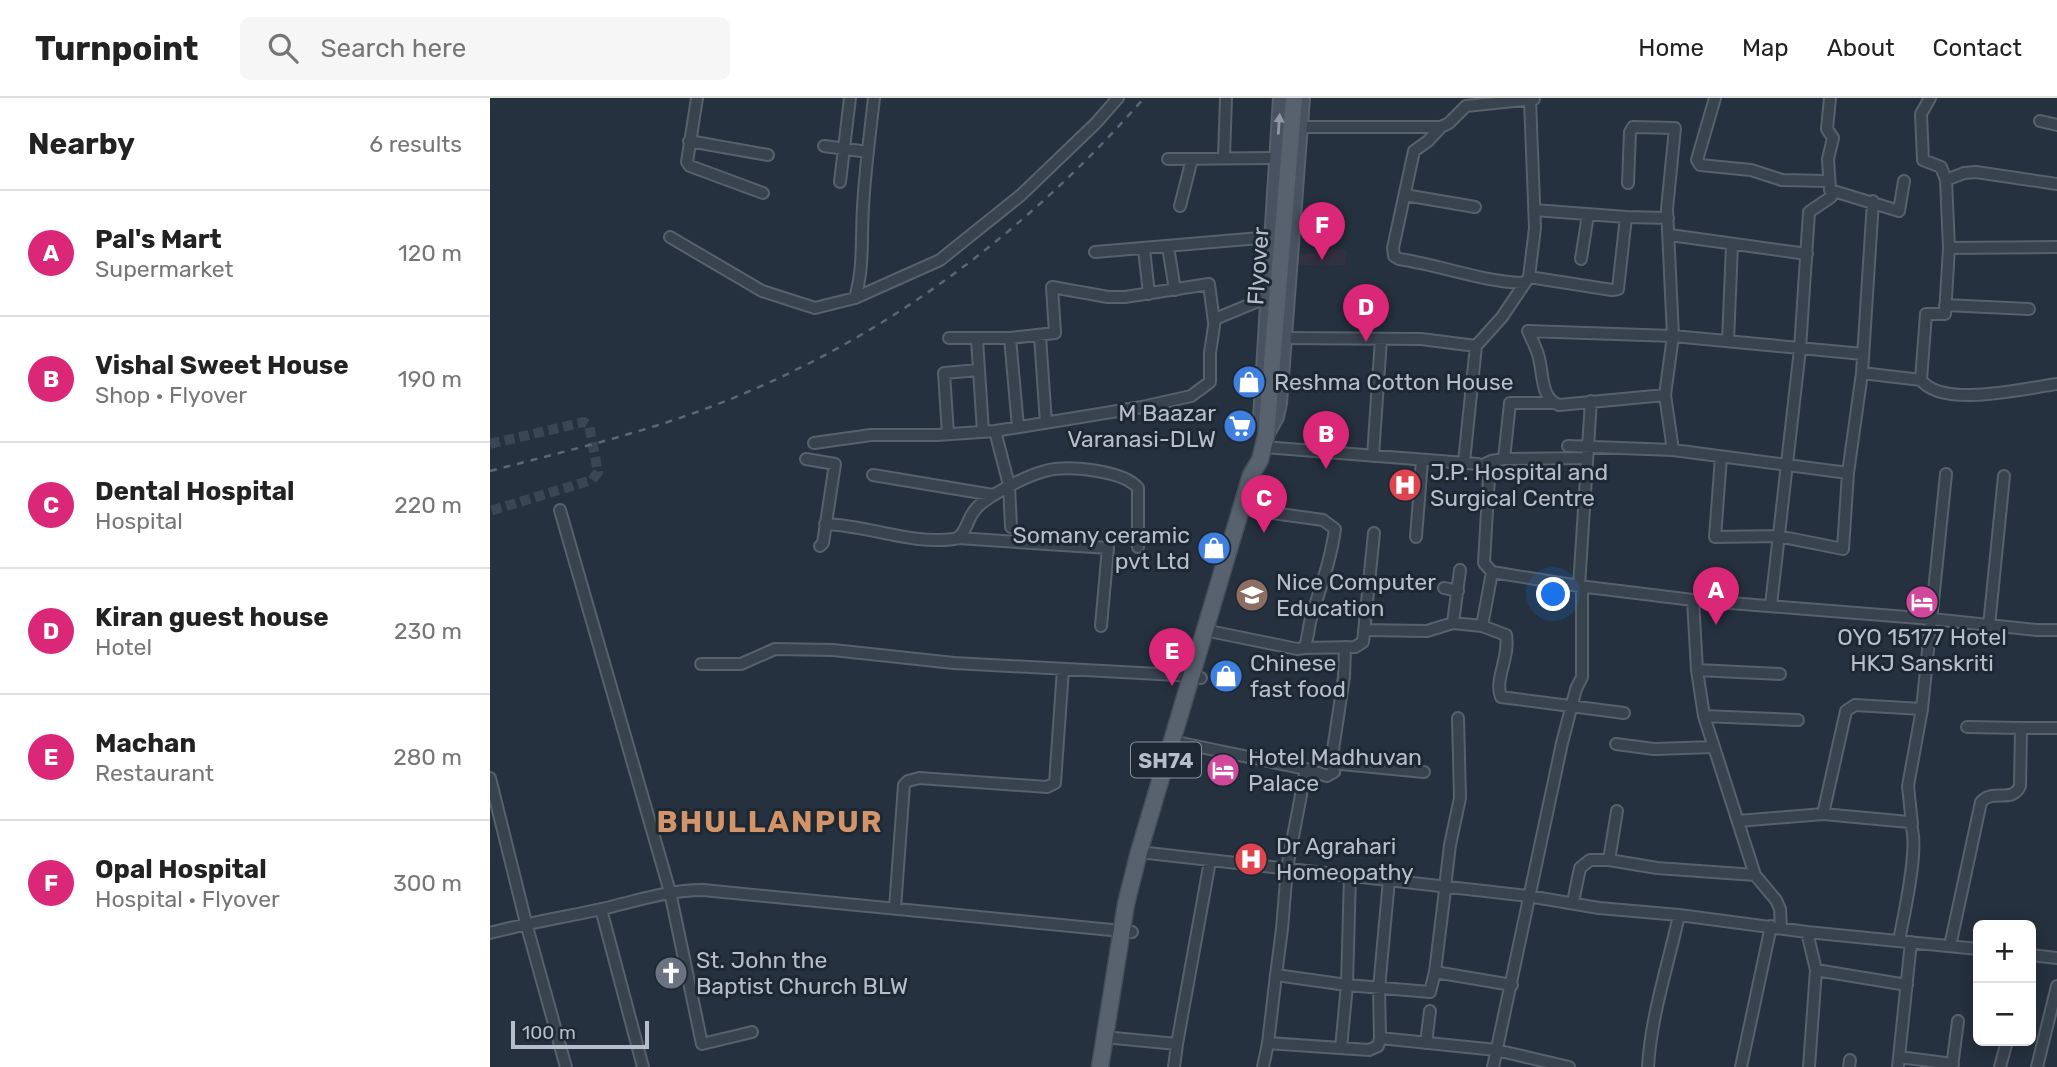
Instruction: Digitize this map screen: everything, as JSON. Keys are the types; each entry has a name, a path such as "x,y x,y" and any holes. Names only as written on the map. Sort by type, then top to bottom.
{"main road":[{"name":"Flyover","path":"1263,448 1269,416 1294,98"},
{"name":"SH74","path":"1143,853 1181,743 1196,677 1214,632 1251,510 1261,475 1263,448"},
{"name":"SH74","path":"1100,1067 1143,853 1196,677 1251,475 1263,448"},
{"name":"SH74","path":"1111,1067 1127,931"}],"street":[{"path":"697,98 686,159 690,166 763,193"},
{"path":"840,182 850,98"},
{"path":"855,298 863,255 863,207 874,98"},
{"path":"670,237 762,291 816,308 855,298 940,260 1021,195 1096,123 1118,98"},
{"path":"1224,158 1226,98"},
{"path":"1263,448 1261,400 1281,98"},
{"path":"1263,448 1279,403 1302,98"},
{"path":"1715,98 1697,160 1700,165 1751,170 1782,180 1828,181"},
{"path":"1830,98 1827,130 1833,138 1828,152 1828,187 1833,192 1873,201 1899,211 1904,181"},
{"path":"1921,380 1926,314 1945,314 1949,248 1945,180 1941,167 1923,160 1921,114 1930,98"},
{"path":"1464,462 1476,346 1502,317 1527,280 1535,228 1533,99 1466,106 1414,151 1394,256 1498,281 1527,280 1618,289 1626,217"},
{"path":"2040,121 2057,125"},
{"path":"1300,127 1441,127"},
{"path":"1628,183 1630,132 1633,128 1675,128 1668,218 1673,335 1665,395 1673,450"},
{"path":"689,141 768,155"},
{"path":"824,146 868,152"},
{"path":"1168,159 1277,158"},
{"path":"1180,205 1192,159"},
{"path":"1945,180 1976,172 2057,184"},
{"path":"1405,195 1475,208"},
{"path":"1771,605 1800,349 1809,212 1831,197"},
{"path":"1721,457 1715,537 1778,536 1843,549 1849,473 1862,373 1873,201"},
{"path":"1534,210 1668,218"},
{"path":"1581,259 1588,215"},
{"path":"1670,235 1807,254"},
{"path":"1095,252 1272,237"},
{"path":"1728,341 1732,245"},
{"path":"1168,247 1175,290"},
{"path":"1949,248 2057,247"},
{"path":"1144,248 1149,295"},
{"path":"814,443 871,435 989,432 1191,396 1210,382 1214,322 1209,284 1149,295 1108,297 1052,288 1055,333 1010,338 949,338"},
{"path":"1214,322 1219,315 1268,297"},
{"path":"1945,305 2029,309"},
{"path":"1552,402 1547,395 1539,356 1528,331 1673,335 1863,354"},
{"path":"1040,336 1046,423"},
{"path":"1010,338 1018,428"},
{"path":"1284,338 1421,339 1476,346"},
{"path":"976,339 989,432 1009,485 1011,527"},
{"path":"1373,456 1381,339"},
{"path":"948,435 944,373 979,370"},
{"path":"1862,373 1921,380 1933,391 1954,394 1995,394 2057,384"},
{"path":"1504,459 1510,403 1552,402 1559,405 1665,395"},
{"path":"1578,586 1591,401"},
{"path":"1568,446 1587,452"},
{"path":"1263,448 1464,462 1481,466 1489,476 1484,563 1492,572 1693,600 2057,630"},
{"path":"1481,466 1504,459 1587,452 1673,450 1849,473"},
{"path":"806,459 835,464 823,543 820,546"},
{"path":"1416,537 1422,460"},
{"path":"958,538 974,510 993,495 1009,485 1045,471 1063,469 1106,473 1131,481 1138,488 1138,547"},
{"path":"1946,474 1922,709 1908,786 1914,833 1905,941 1907,985 1898,1062 1953,1066 1958,1021"},
{"path":"873,475 993,495"},
{"path":"1990,626 2004,476"},
{"path":"560,510 670,892 702,1044 752,1032"},
{"path":"1251,510 1323,520 1335,529 1331,558 1304,648"},
{"path":"825,524 923,539 958,538 1108,548 1101,626"},
{"path":"1214,632 1297,649 1354,647 1363,642 1374,533"},
{"path":"1453,623 1460,570"},
{"path":"1482,626 1492,572"},
{"path":"1493,1067 1528,896 1576,689 1583,677 1583,589 1578,586"},
{"path":"1444,588 1458,591"},
{"path":"1693,600 1696,670 1704,716 1755,875 1776,900 1780,909 1741,1067"},
{"path":"1364,631 1427,631 1453,623 1482,626 1506,635 1508,649 1498,688 1501,697 1624,713"},
{"path":"1181,743 1331,775 1334,772 1331,762 1344,677 1345,647"},
{"path":"701,664 741,664 775,649 833,650 954,663 1196,677"},
{"path":"895,908 904,785 919,778 1048,787 1055,783 1063,669"},
{"path":"1696,670 1780,674"},
{"path":"1823,814 1846,711 1855,705 1922,709"},
{"path":"1704,716 1798,720"},
{"path":"1276,975 1347,985 1430,992 1435,972 1450,845 1460,798 1458,718"},
{"path":"1967,727 2057,728"},
{"path":"1950,946 1981,802 1989,796 2017,794 2020,786 2021,728"},
{"path":"1616,744 1654,749 1714,747"},
{"path":"1331,762 1424,772"},
{"path":"1262,1067 1268,1043 1287,867 1306,769"},
{"path":"490,778 566,1067"},
{"path":"1609,860 1617,811"},
{"path":"1738,821 1823,814 1912,824"},
{"path":"1143,853 1287,867 1807,932 1973,948"},
{"path":"1174,1067 1210,860"},
{"path":"1573,902 1580,869 1590,860 1755,875"},
{"path":"1341,1048 1347,985 1350,875"},
{"path":"1268,1043 1374,1049 1378,1046 1379,988 1389,880"},
{"path":"490,933 670,892 704,890 1127,931"},
{"path":"601,909 643,1067"},
{"path":"1648,1067 1654,1014 1679,915"},
{"path":"1807,932 1816,970 1809,1067"},
{"path":"2036,956 2057,958"},
{"path":"1816,970 1907,985"},
{"path":"1435,972 1511,985"},
{"path":"2037,1067 2057,986"},
{"path":"1426,1043 1430,1011"},
{"path":"1114,1038 1177,1044"},
{"path":"1380,1038 1496,1050 1569,1067"},
{"path":"2000,1067 2006,1046"}],"shaded area":[{"path":"1328,249 1346,250 1346,265 1297,265 1297,255 1327,252"}],"tunnel":[{"path":"490,444 584,422 589,425 598,472 592,480 490,511"}],"railway":[{"path":"490,471 618,437 694,413 759,387 882,323 994,243 1097,149 1144,98"}],"place":[{"name":"Opal Hospital","path":"1322,260"},
{"name":"Kiran guest house","path":"1366,342"},
{"name":"Reshma Cotton House","path":"1249,382"},
{"name":"M Baazar Varanasi-DLW","path":"1240,426"},
{"name":"Vishal Sweet House","path":"1326,469"},
{"name":"J.P. Hospital and Surgical Centre","path":"1405,485"},
{"name":"Dental Hospital","path":"1264,533"},
{"name":"Somany ceramic pvt Ltd","path":"1214,548"},
{"name":"Nice Computer Education","path":"1252,595"},
{"name":"OYO 15177 Hotel HKJ Sanskriti","path":"1922,602"},
{"name":"Pal's Mart","path":"1716,625"},
{"name":"Chinese fast food","path":"1226,676"},
{"name":"Machan","path":"1172,686"},
{"name":"Hotel Madhuvan Palace","path":"1223,770"},
{"name":"Dr Agrahari Homeopathy","path":"1251,859"},
{"name":"St. John the Baptist Church BLW","path":"671,973"}],"district":[{"name":"BHULLANPUR","path":"770,822"}]}
